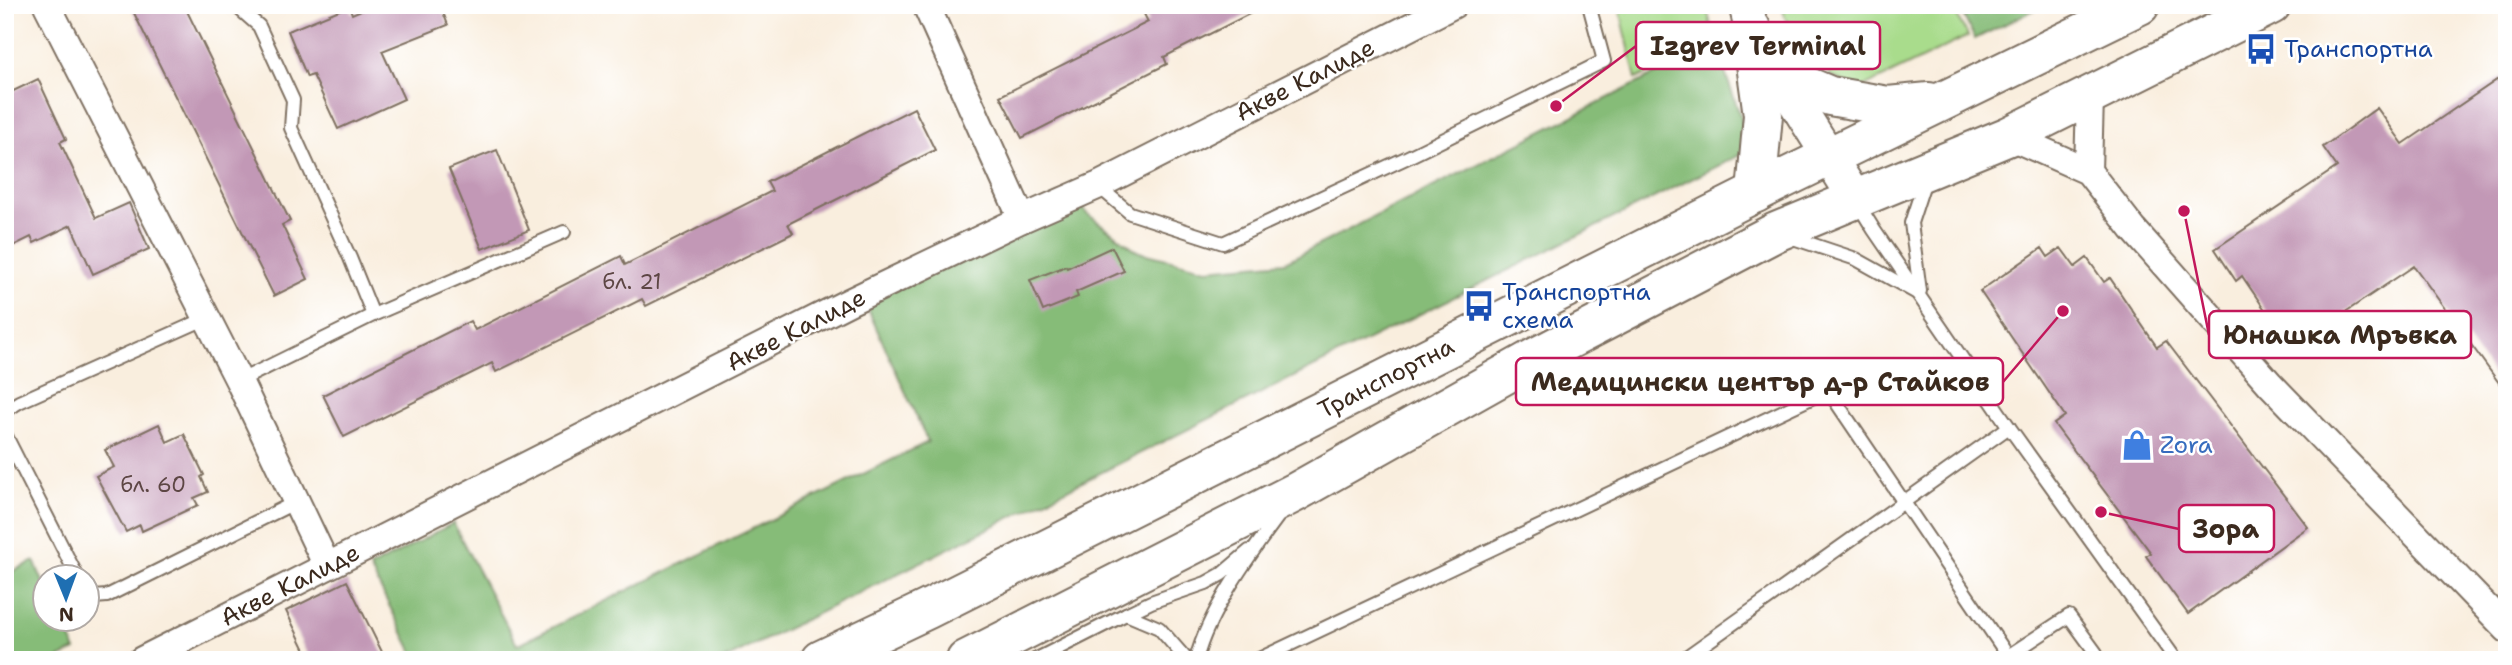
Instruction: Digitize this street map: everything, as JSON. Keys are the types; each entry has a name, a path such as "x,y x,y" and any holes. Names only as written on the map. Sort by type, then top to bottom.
{"main road":[{"name":"Транспортна","path":"821,660 928,609 1830,156 2140,5"},
{"path":"966,660 1296,492 1536,357 1776,232 2009,136 2272,5"},
{"path":"1748,17 1763,115 1756,193"},
{"path":"1778,74 1829,96 1888,106 1945,101"}],"street":[{"path":"47,5 239,381 327,566"},
{"path":"926,5 1021,219"},
{"name":"Акве Калиде","path":"142,660 849,302 1021,219 1097,186 1453,5"},
{"path":"1748,17 1778,74 1855,198"},
{"path":"2088,171 2090,97"},
{"path":"2009,136 2088,171 2133,229 2270,384 2507,629"}],"lane":[{"path":"235,5 259,26 293,100 291,128 373,314"},
{"path":"1097,186 1130,213 1223,243 1406,158 1604,61 1588,5"},
{"path":"1920,295 1911,223 1930,167"},
{"path":"1855,198 1874,230 2010,427 2176,660"},
{"path":"239,381 373,314 564,232"},
{"path":"1776,232 1856,259 1920,295"},
{"path":"5,411 19,402 207,318"},
{"path":"1257,660 1828,390 2005,658 2069,615 2096,653"},
{"path":"1682,660 2010,427"},
{"path":"5,434 71,564"},
{"path":"1196,660 1218,610 1258,544 1296,492"},
{"path":"102,596 296,502"},
{"path":"1035,660 1151,602 1206,583 1222,574 1258,544"},
{"path":"1126,614 1159,628 1187,660"}],"green space":[{"path":"1619,5 1706,5 1715,42 1636,79"},
{"path":"1782,5 1951,5 1968,36 1858,90 1831,76 1785,18"},
{"path":"1958,5 2044,5 1975,39"},
{"path":"1715,44 1752,149 724,660 417,660 370,568 453,523 517,645 928,442 861,294 1073,187 1086,213 1139,252 1207,269 1285,262"},
{"path":"34,561 32,634 68,634 76,650 55,660 5,660 5,575"}],"building":[{"path":"130,5 184,5 290,221 282,225 308,279 274,296"},
{"path":"373,5 440,5 448,25 382,51 404,99 338,129 313,75 307,77 288,31 349,6 352,14"},
{"path":"1161,5 1267,5 1164,57 1167,64 1022,138 1000,96 1148,22 1144,14"},
{"path":"2507,73 2507,394 2414,266 2329,323 2336,333 2305,353 2299,343 2291,348 2242,276 2236,281 2215,249 2337,167 2323,147 2377,108 2403,144"},
{"path":"38,79 66,139 60,142 96,218 129,203 149,249 93,274 71,225 34,243 31,237 5,250 5,95"},
{"path":"914,108 935,150 788,224 793,233 646,306 642,299 496,372 492,363 344,437 323,395 470,321 475,330 621,256 625,265 772,191 767,182"},
{"path":"497,150 529,230 482,249 449,169"},
{"path":"1112,247 1124,271 1076,292 1078,297 1043,311 1030,280 1066,266 1067,268"},
{"path":"2042,248 2048,257 2061,248 2075,267 2087,258 2104,282 2110,278 2157,347 2166,341 2308,527 2188,614 2146,556 2151,553 2054,424 2065,416 1980,291"},
{"path":"159,424 167,442 184,434 204,475 201,477 208,492 194,498 198,505 142,531 140,525 126,532 96,476 114,467 105,450"},
{"path":"347,581 386,660 310,660 286,611"}],"place":[{"name":"Транспортна","path":"2261,49"},
{"name":"Izgrev Terminal","path":"1556,106"},
{"name":"Юнашка Мръвка","path":"2184,211"},
{"name":"Транспортна схема","path":"1479,306"},
{"name":"Медицински център д-р Стайков","path":"2063,311"},
{"name":"Zora","path":"2137,445"},
{"name":"Зора","path":"2101,512"}]}
